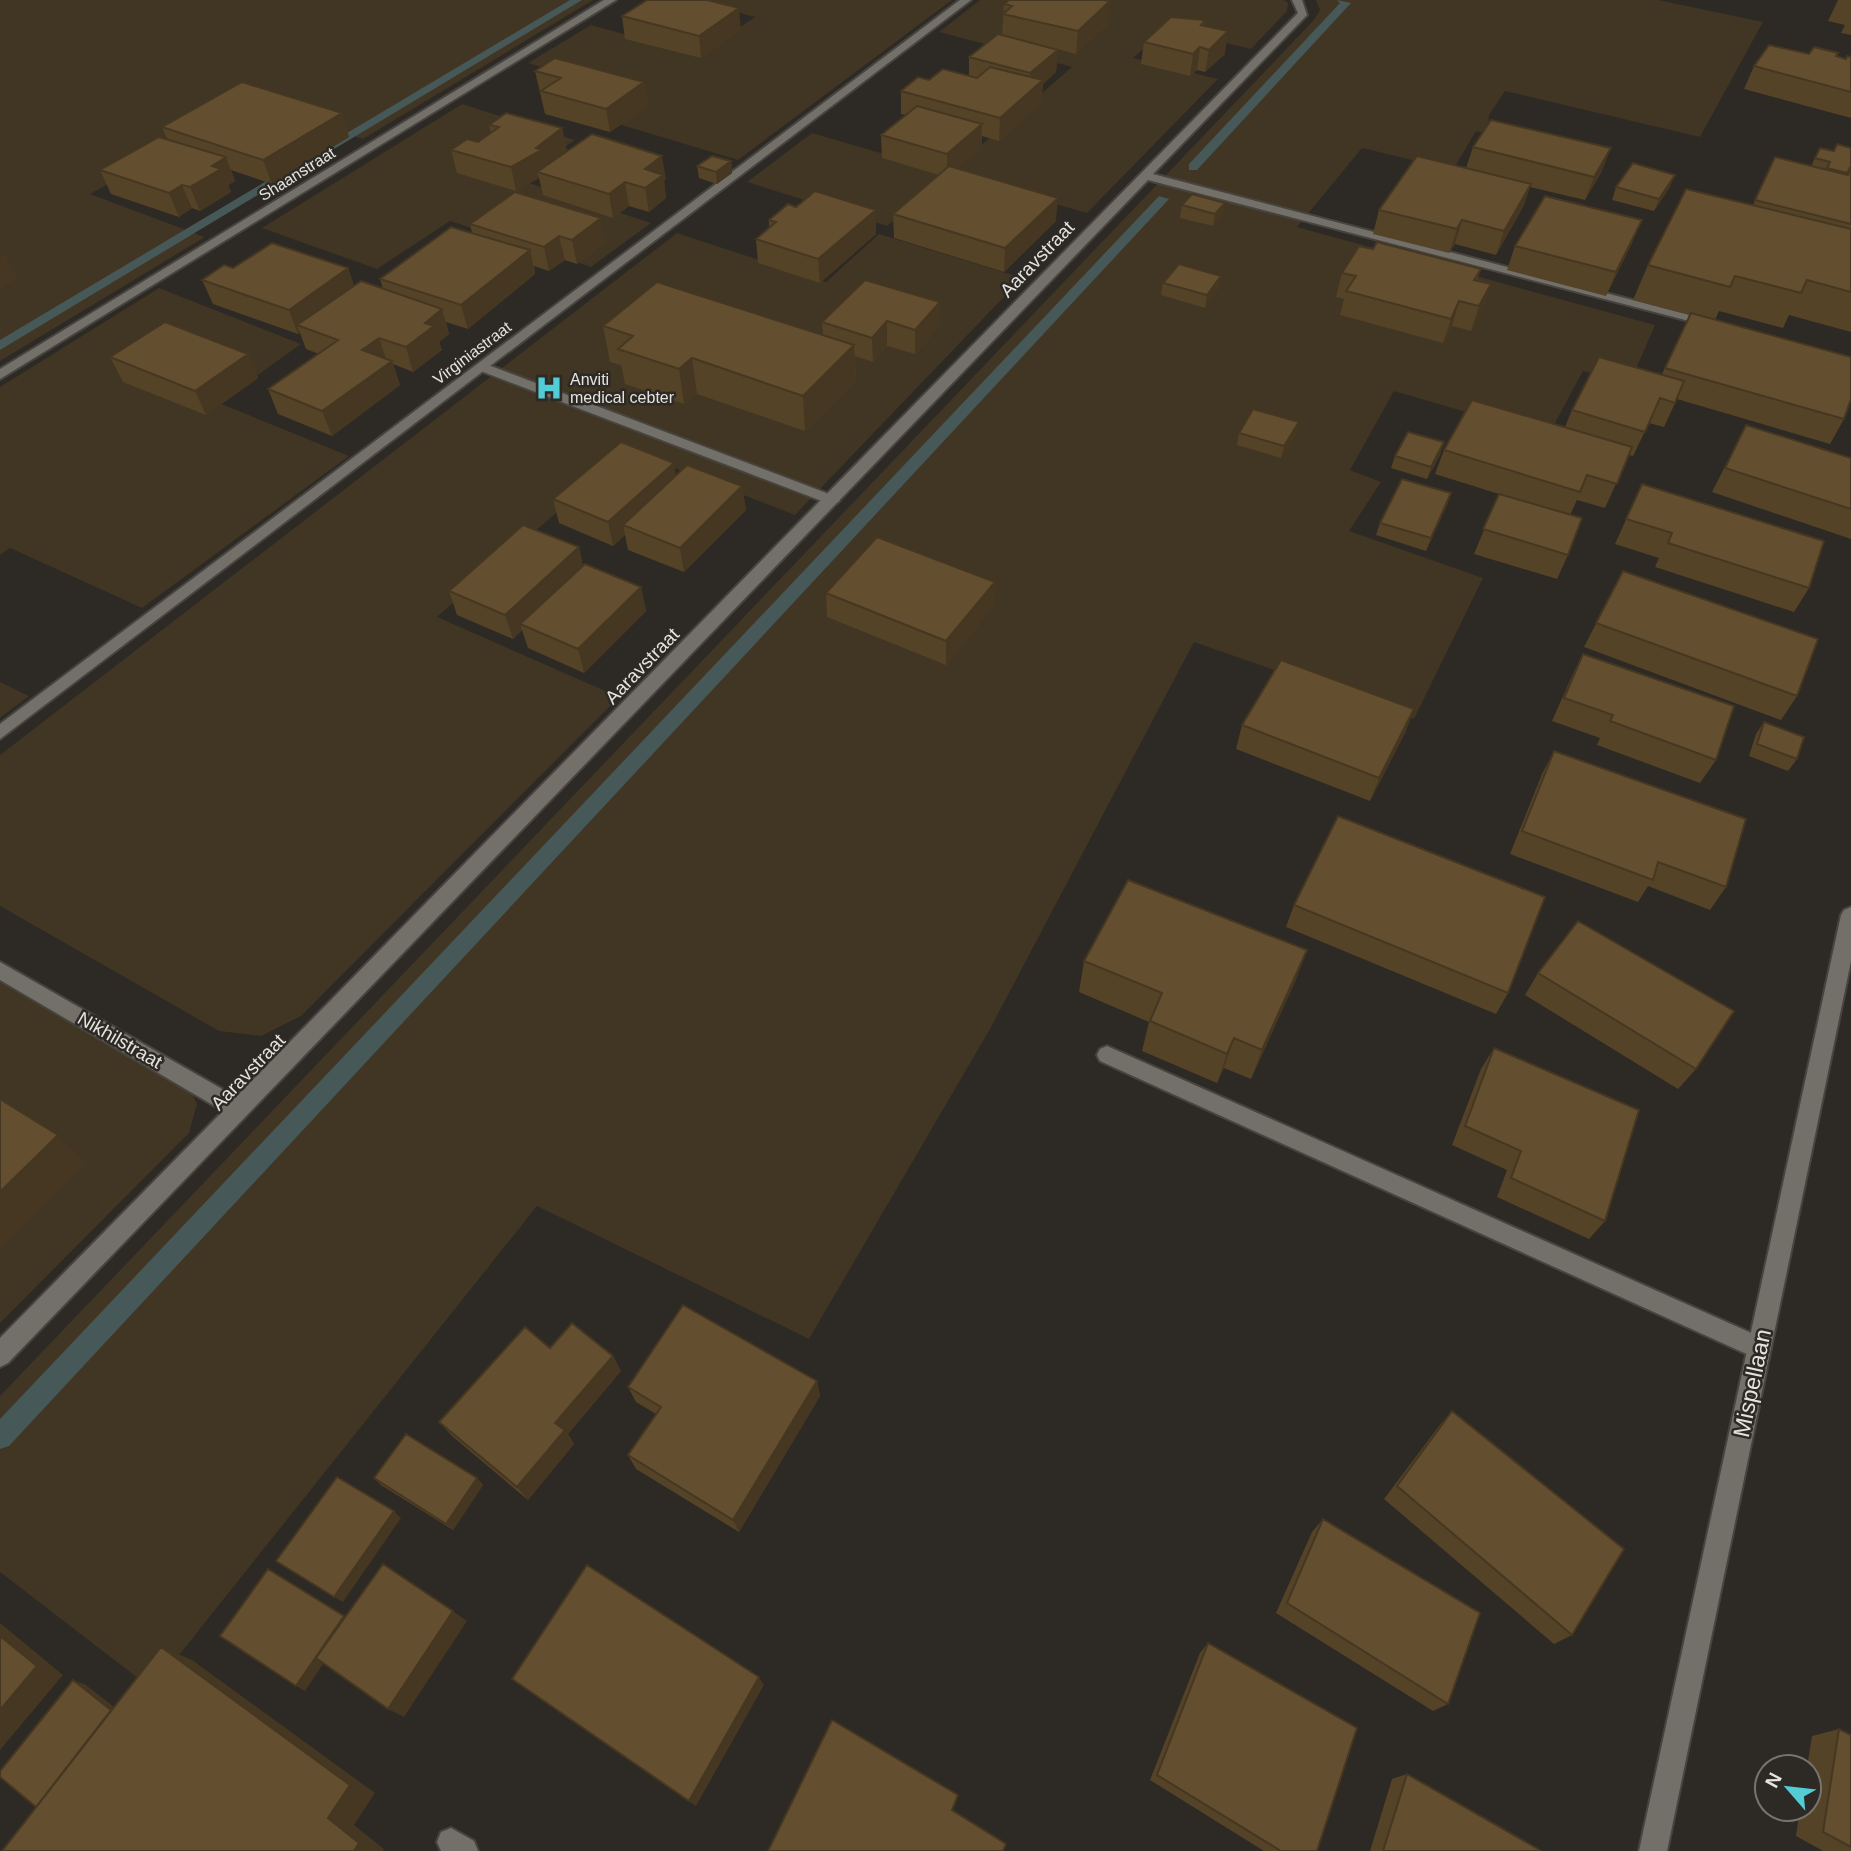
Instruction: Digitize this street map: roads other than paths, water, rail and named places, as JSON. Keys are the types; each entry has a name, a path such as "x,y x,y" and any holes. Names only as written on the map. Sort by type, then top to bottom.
{"street":[{"name":"Shaanstraat","path":"0,375 611,0"},
{"name":"Virginiastraat","path":"0,733 966,0"},
{"name":"Aaravstraat","path":"0,1355 1303,13 1297,0"},
{"path":"1146,176 1730,330"},
{"path":"483,367 832,500"},
{"name":"Mispellaan","path":"1653,1851 1851,915"},
{"name":"Nikhilstraat","path":"0,970 240,1110"},
{"path":"1107,1055 1759,1348"}],"waterway":[{"path":"0,346 577,0"},
{"path":"1193,167 1346,3 1342,0"},
{"path":"0,1437 1163,199"}],"place":[{"name":"Anviti medical cebter","path":"549,388"}]}
